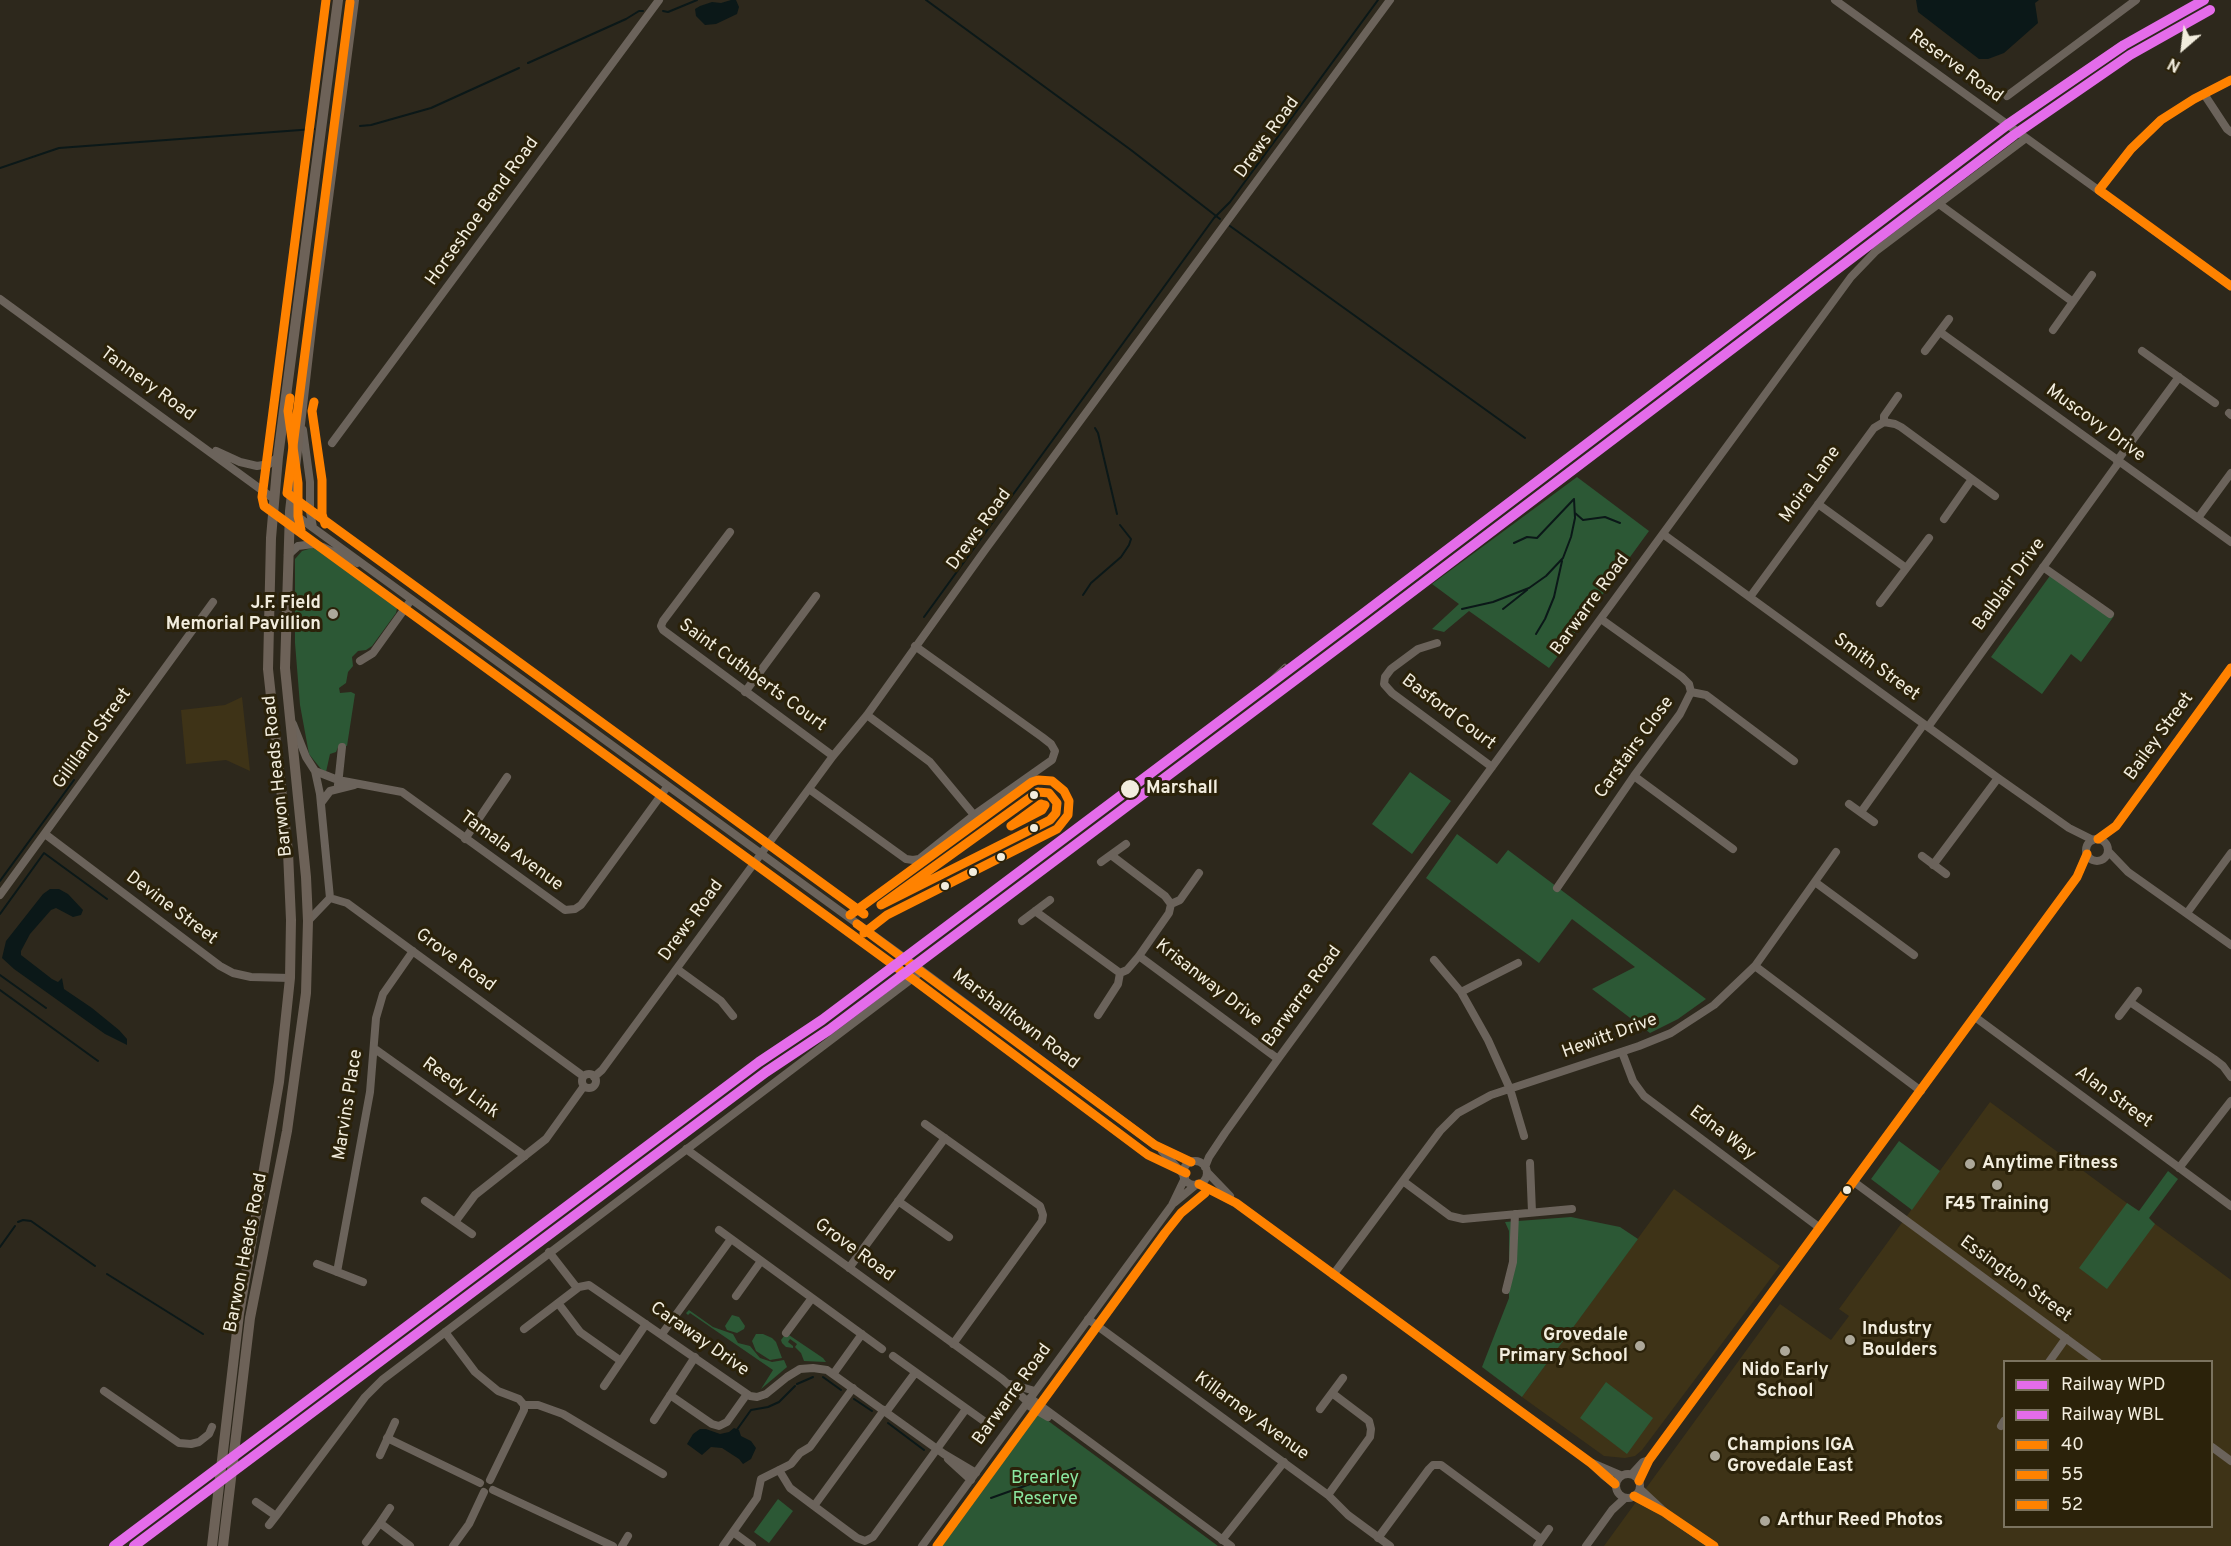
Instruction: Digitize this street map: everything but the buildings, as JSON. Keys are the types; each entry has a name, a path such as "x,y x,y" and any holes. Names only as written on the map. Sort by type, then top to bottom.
{"main road":[{"name":"Barwon Heads Road","path":"212,1546 228,1395 245,1273 279,1082 290,978 291,920 288,852 268,669 274,499 338,0"},
{"name":"Barwon Heads Road","path":"223,1546 241,1387 261,1257 287,1131 300,1043 308,954 304,850 289,714 285,650 290,511 300,411 354,0"},
{"name":"Marshalltown Road","path":"274,499 290,511"},
{"path":"290,978 298,976 308,954"}],"street":[{"name":"Horseshoe Bend Road","path":"332,443 659,0"},
{"name":"Drews Road","path":"584,1081 590,1088 593,1086 596,1080 594,1077 602,1071 833,756 867,715 915,646 1390,0"},
{"name":"Reserve Road","path":"1835,0 2231,286"},
{"path":"2007,96 2136,0"},
{"path":"2099,190 2144,135 2161,120 2231,80"},
{"path":"2204,94 2231,132"},
{"name":"Barwarre Road","path":"1206,1170 1225,1133 1278,1059 1851,277 1876,251 2026,138"},
{"path":"1939,204 2073,302"},
{"path":"2053,330 2092,275"},
{"name":"Tannery Road","path":"0,299 274,499"},
{"path":"1926,351 1949,319"},
{"name":"Muscovy Drive","path":"1940,332 2231,542"},
{"path":"2142,351 2215,403"},
{"name":"Balblair Drive","path":"1861,812 2043,567 2179,377"},
{"name":"Moira Lane","path":"1750,597 1874,428 1884,422 1884,416 1898,396"},
{"path":"300,411 310,482 310,515 313,527"},
{"path":"1884,422 1895,423 1995,496"},
{"path":"202,445 253,465 265,465 278,457"},
{"path":"2198,518 2231,473"},
{"path":"1944,519 1972,478"},
{"path":"1818,504 1906,568"},
{"name":"Marshalltown Road","path":"290,511 922,971 1155,1145 1191,1184 1198,1184 1236,1203 1592,1463 1603,1475 1714,1546"},
{"name":"Saint Cuthberts Court","path":"730,532 662,626 666,634 833,756"},
{"name":"Smith Street","path":"1663,534 2069,828 2096,840"},
{"path":"1880,603 1929,538"},
{"path":"288,556 298,546 316,545 371,570"},
{"path":"2043,567 2110,614"},
{"path":"745,692 816,596"},
{"path":"360,661 373,652 411,600"},
{"name":"Gilliland Street","path":"0,895 213,602"},
{"path":"206,614 215,621"},
{"name":"Carstairs Close","path":"1557,888 1680,714 1692,692 1689,684 1682,677 1601,619"},
{"name":"Basford Court","path":"1437,643 1415,651 1391,669 1385,676 1384,684 1392,693 1492,767"},
{"path":"809,789 906,859 913,860 919,859 974,815 1052,760 1055,751 1051,744 915,646"},
{"name":"Bailey Street","path":"2077,877 2098,861 2105,859 2116,826 2231,668"},
{"path":"1692,692 1706,695 1794,761"},
{"path":"289,714 306,757 315,771 321,803 330,898 308,921"},
{"path":"867,715 930,762 974,815"},
{"path":"315,771 338,784 342,747"},
{"path":"1634,776 1733,849"},
{"path":"465,839 507,777"},
{"path":"1933,864 1998,777"},
{"name":"Tamala Avenue","path":"321,803 338,784 396,789 558,907 569,911 581,904 667,787"},
{"path":"1849,804 1874,822"},
{"name":"Bailey Street","path":"1586,1546 2077,877 2087,852 2096,840 2116,826"},
{"name":"Smith Street","path":"2069,828 2087,852"},
{"name":"Devine Street","path":"45,834 220,966 233,973 251,977 290,978"},
{"path":"2096,840 2103,841 2128,872"},
{"path":"1101,862 1126,844"},
{"name":"Hewitt Drive","path":"1333,1275 1444,1126 1458,1113 1478,1101 1671,1033 1702,1015 1755,966 1836,852"},
{"path":"2087,852 2098,861 2112,864 2128,872 2231,945"},
{"path":"2187,913 2231,854"},
{"path":"1111,855 1165,896 1171,904"},
{"path":"1923,856 1946,874"},
{"name":"Krisanway Drive","path":"1199,873 1180,900 1171,904 1169,913 1139,956 1278,1059"},
{"path":"1815,882 1914,956"},
{"name":"Grove Road","path":"330,898 347,903 584,1081"},
{"path":"1022,921 1050,900"},
{"path":"1035,911 1120,973"},
{"name":"Marvins Place","path":"337,1272 370,1092 376,1018 383,994 413,951"},
{"path":"1120,973 1127,970 1139,956"},
{"path":"1434,960 1461,992 1488,1040 1510,1089 1524,1136"},
{"path":"1461,992 1518,963"},
{"path":"1755,966 1921,1091"},
{"path":"677,969 721,1001 733,1016"},
{"path":"269,1525 370,1392 387,1375 922,971"},
{"path":"1098,1015 1118,984 1120,973"},
{"path":"2119,1016 2139,991"},
{"path":"2130,1002 2214,1059 2231,1077"},
{"name":"Alan Street","path":"1975,1017 2231,1206"},
{"name":"Reedy Link","path":"375,1049 525,1156"},
{"name":"Edna Way","path":"1622,1052 1633,1081 1644,1096 1820,1228"},
{"path":"455,1222 476,1195 546,1139 584,1081"},
{"path":"2179,1168 2231,1101"},
{"path":"925,1124 1040,1206 1043,1215 1042,1221 953,1344"},
{"name":"Barwarre Road","path":"1193,1162 1225,1133"},
{"path":"849,1268 945,1138"},
{"name":"Marshalltown Road","path":"1155,1145 1206,1170 1236,1203"},
{"name":"Grove Road","path":"686,1149 1231,1546"},
{"path":"1184,1177 1185,1167 1193,1162"},
{"path":"1530,1163 1532,1212"},
{"path":"1198,1184 1205,1179 1206,1170"},
{"name":"Barwarre Road","path":"922,1546 1172,1205 1184,1177"},
{"path":"1403,1181 1450,1216 1463,1219 1572,1209"},
{"name":"Essington Street","path":"1854,1182 2095,1360"},
{"name":"Barwarre Road","path":"1172,1205 1198,1184"},
{"path":"425,1201 472,1234"},
{"path":"898,1201 949,1237"},
{"path":"1506,1290 1513,1262 1515,1214"},
{"path":"719,1230 882,1348"},
{"path":"662,1334 731,1239"},
{"path":"524,1329 577,1288 549,1252"},
{"path":"736,1296 761,1261"},
{"path":"317,1264 363,1282"},
{"name":"Caraway Drive","path":"577,1288 586,1284 595,1288 754,1397 762,1396 792,1373 804,1368 822,1369 834,1373 973,1476"},
{"path":"786,1333 812,1298"},
{"path":"558,1303 580,1332 621,1361"},
{"name":"Killarney Avenue","path":"1088,1318 1328,1495 1348,1515 1390,1546"},
{"path":"604,1386 646,1324"},
{"path":"445,1332 475,1372 498,1391 519,1399 524,1405 524,1410 490,1480"},
{"path":"834,1373 862,1334"},
{"path":"2050,1360 2066,1338"},
{"path":"893,1356 988,1424"},
{"path":"654,1420 695,1357"},
{"path":"814,1506 915,1372"},
{"path":"1320,1409 1343,1378"},
{"name":"Grove Road","path":"1002,1379 1017,1387 1030,1399"},
{"path":"723,1546 757,1498 761,1479 791,1464 800,1453 811,1446 853,1388"},
{"path":"104,1391 179,1443 199,1442 209,1434 212,1427"},
{"path":"1328,1495 1370,1437 1371,1429 1370,1421 1332,1393"},
{"path":"670,1395 712,1424 719,1426 727,1422 747,1394"},
{"path":"524,1405 538,1405 563,1413 663,1474"},
{"path":"779,1470 790,1488 857,1538 868,1541 940,1452 966,1409"},
{"path":"380,1455 394,1422"},
{"path":"387,1438 480,1483 480,1487 488,1491 613,1546"},
{"path":"2213,1448 2231,1461"},
{"name":"Bailey Street","path":"1632,1474 1643,1462 1649,1460"},
{"path":"1222,1540 1284,1462"},
{"name":"Marshalltown Road","path":"1592,1463 1620,1475 1632,1474 1628,1490"},
{"path":"1378,1538 1433,1465 1441,1465 1539,1543 1549,1529"},
{"path":"1620,1475 1628,1490"},
{"path":"453,1546 494,1485 490,1480 484,1479 480,1483"},
{"path":"256,1502 276,1516"},
{"path":"366,1542 390,1508"},
{"path":"380,1523 410,1546"},
{"path":"733,1532 752,1546"},
{"path":"622,1546 628,1536"}],"shaded area":[{"path":"736,0 739,7 737,14 716,24 705,25 696,16 695,9 700,6"},
{"path":"1916,0 2039,0 2035,3 2038,23 2004,53 1988,59 1979,59 1918,12"},
{"path":"242,697 250,771 226,760 186,764 181,710 225,705"},
{"path":"50,889 59,889 68,894 83,910 81,915 73,917 56,908 51,910 30,934 21,955 52,979 58,982 62,978 64,989 119,1030 127,1039 127,1045 105,1034 2,958 6,941 43,894"},
{"path":"1990,1102 2231,1280 2231,1546 1604,1546 1780,1304 1831,1340 1849,1316 1839,1309"},
{"name":"Grovedale Primary School","path":"1674,1189 1780,1266 1642,1450 1635,1456 1625,1458 1604,1456 1522,1397"},
{"path":"734,1428 739,1430 741,1436 751,1441 756,1448 751,1459 743,1464 722,1448 711,1447 702,1455 687,1444 693,1434 700,1429 720,1434"}],"green space":[{"path":"1577,477 1649,531 1549,668 1469,611 1444,632 1432,629 1459,604 1432,584"},
{"path":"312,548 326,552 369,578 398,604 396,613 372,646 358,651 352,657 353,666 348,672 346,683 339,688 340,693 355,694 347,746 339,745 336,752 330,754 326,772 309,754 300,705 295,643 295,559 302,551"},
{"path":"2052,573 2114,616 2081,662 2071,654 2042,694 1991,657"},
{"path":"1410,772 1451,801 1412,854 1372,824"},
{"path":"1457,834 1497,864 1508,850 1706,999 1678,1019 1650,1033 1592,989 1635,967 1572,919 1539,963 1426,878"},
{"path":"1899,1141 1940,1171 1912,1210 1871,1179"},
{"path":"2168,1171 2178,1179 2149,1218 2155,1224 2107,1289 2079,1268 2127,1203 2139,1211"},
{"path":"1571,1217 1620,1227 1638,1239 1522,1397 1482,1367 1509,1298 1509,1231 1505,1222"},
{"path":"689,1310 713,1327 733,1334 738,1343 750,1346 760,1358 772,1362 784,1360 787,1367 761,1389 773,1370 690,1313 688,1315 686,1313"},
{"path":"732,1315 739,1317 745,1326 737,1333 727,1330 725,1326"},
{"path":"783,1331 826,1362 804,1361 801,1353 795,1347 797,1344 790,1339 788,1342 793,1348 786,1347 782,1343"},
{"path":"756,1334 772,1338 782,1358 770,1360 756,1351 752,1341"},
{"path":"1606,1382 1653,1418 1627,1454 1580,1418"},
{"name":"Brearley Reserve","path":"1032,1409 1218,1546 935,1546"},
{"path":"778,1499 793,1511 769,1543 754,1532"}],"waterway":[{"path":"663,11 668,12 697,0"},
{"path":"926,0 1131,150 1220,219"},
{"path":"924,617 1214,218 1230,202 1378,0"},
{"path":"528,63 643,11"},
{"path":"360,126 431,108 519,68"},
{"path":"0,168 59,148 314,129"},
{"path":"1230,226 1525,438"},
{"path":"1095,428 1117,514"},
{"path":"1514,543 1527,537 1537,538 1574,499"},
{"path":"1462,609 1493,602 1529,588 1546,576 1563,558 1571,537 1575,518 1574,499"},
{"path":"1575,513 1583,520 1605,517 1620,523"},
{"path":"1083,595 1091,583 1121,557 1129,545 1131,539 1120,525"},
{"path":"1536,634 1554,597 1562,561"},
{"path":"1503,609 1527,590"},
{"path":"0,881 74,780"},
{"path":"0,914 44,853 107,899"},
{"path":"0,975 46,1008"},
{"path":"0,990 98,1061"},
{"path":"18,1222 31,1221 95,1266"},
{"path":"0,1247 15,1226"},
{"path":"107,1274 203,1334"},
{"path":"797,1384 813,1377"},
{"path":"823,1377 841,1390"},
{"path":"736,1431 751,1410 779,1402 795,1386"},
{"path":"854,1399 872,1411"},
{"path":"888,1423 924,1450"},
{"path":"991,1498 1075,1468"}],"railway":[{"path":"1262,688 1285,666"}],"rail line":[{"name":"WPD","path":"114,1546 759,1062 822,1020 1364,613 2007,125 2124,45 2204,0"},
{"name":"WBL","path":"134,1546 766,1072 829,1030 1371,623 2014,135 2130,55 2210,10"}],"transit line":[{"name":"55","path":"326,0 262,497 264,506 910,977 1148,1155 1186,1173"},
{"name":"52","path":"350,2 287,493 864,914"},
{"name":"40","path":"2099,190 2131,149 2161,120 2194,99 2231,80"},
{"name":"40","path":"2099,190 2231,286"},
{"name":"55","path":"290,398 288,411 298,483 298,516 301,530"},
{"name":"52","path":"314,402 312,411 322,480 322,514 325,524"},
{"name":"40","path":"2098,839 2116,826 2231,668"},
{"name":"52","path":"850,915 1032,782 1052,781 1064,791 1069,801 1068,815 1057,829 887,915 864,933"},
{"name":"40","path":"1038,792 1049,793 1057,803 1056,813 1050,820 881,905 1038,792"},
{"name":"55","path":"1041,804 1045,805 1042,810 1011,826 1041,804"},
{"name":"40","path":"1639,1481 1649,1460 2077,877 2087,854"},
{"name":"40","path":"857,924 1155,1145 1191,1162"},
{"name":"40","path":"1199,1184 1236,1203 1591,1463 1615,1484"},
{"name":"55","path":"937,1546 1165,1233 1181,1213 1205,1193"},
{"name":"40","path":"1634,1496 1664,1512 1714,1546"}],"place":[{"name":"J.F. Field Memorial Pavillion","path":"333,614"},
{"name":"Marshall","path":"1130,789"},
{"name":"Anytime Fitness","path":"1970,1164"},
{"name":"F45 Training","path":"1997,1185"},
{"name":"Industry Boulders","path":"1850,1340"},
{"name":"Grovedale Primary School","path":"1640,1346"},
{"name":"Nido Early School","path":"1785,1351"},
{"name":"Champions IGA Grovedale East","path":"1715,1456"},
{"name":"Arthur Reed Photos","path":"1765,1521"}]}
